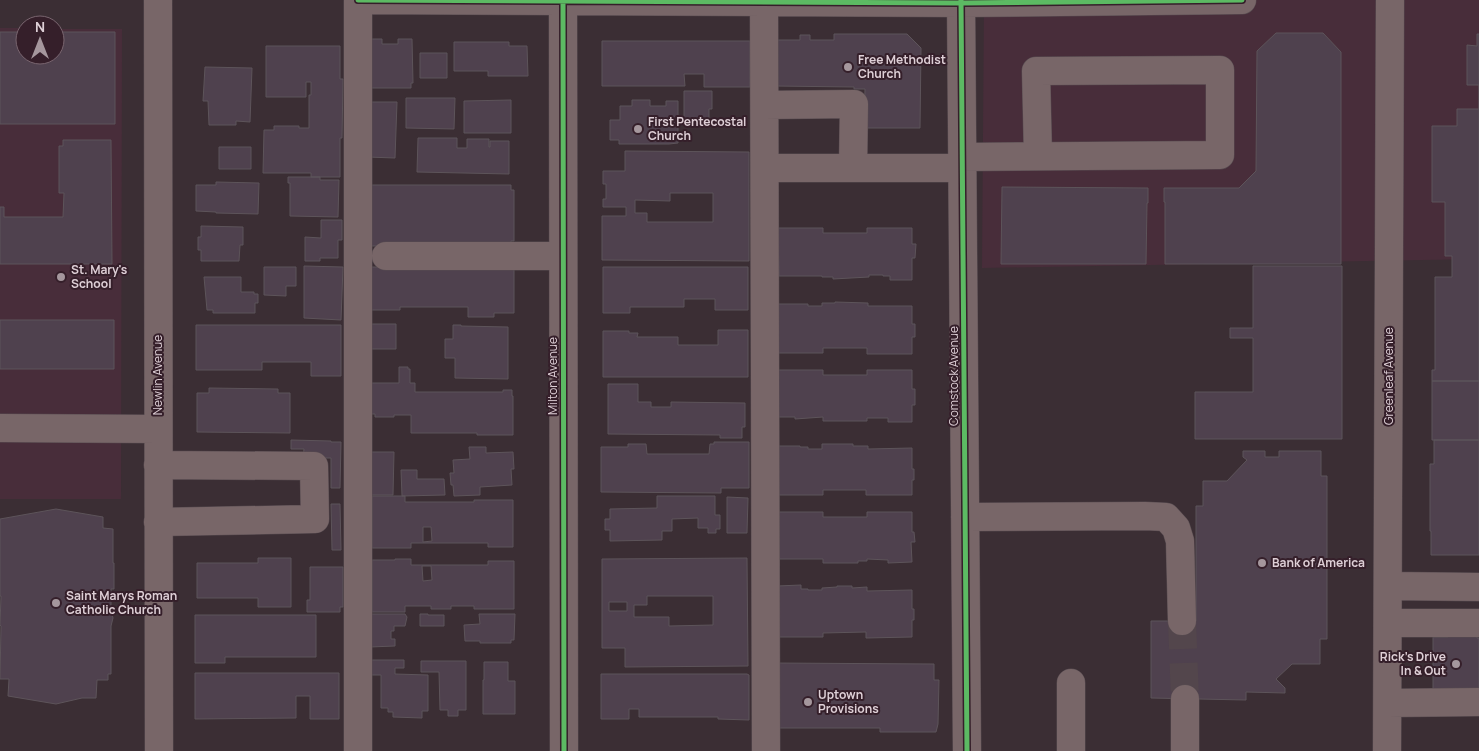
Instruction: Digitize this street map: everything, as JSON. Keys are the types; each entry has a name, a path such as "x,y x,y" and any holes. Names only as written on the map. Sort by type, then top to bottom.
{"street":[{"name":"Newlin Avenue","path":"158,0 159,751"},
{"path":"358,751 358,0 961,2 1242,0"},
{"name":"Greenleaf Avenue","path":"1388,751 1390,0"},
{"name":"Milton Avenue","path":"563,1 564,751"},
{"path":"764,1 766,751"},
{"name":"Comstock Avenue","path":"961,2 967,751"},
{"path":"765,168 853,168 1038,156 1220,155 1220,70 1036,71 1038,156"},
{"path":"765,105 854,104 853,168"},
{"path":"386,256 563,256"},
{"path":"0,428 158,429"},
{"path":"158,465 314,466 314,519 158,522"},
{"path":"965,516 1166,517 1176,528 1180,541 1182,621"},
{"path":"1388,586 1479,587"},
{"path":"1388,623 1479,623"},
{"path":"1071,682 1071,751"},
{"path":"1185,699 1185,751"},
{"path":"1388,703 1479,702"}],"shaded area":[{"path":"984,0 1479,0 1479,259 982,268"},
{"name":"St. Mary's School","path":"0,28 15,28 15,65 65,65 65,29 122,29 121,499 0,499"}],"building":[{"path":"0,32 15,32 15,65 65,65 65,32 115,32 115,124 0,124"},
{"path":"1276,33 1323,33 1341,52 1341,264 1165,264 1164,188 1239,188 1256,171 1257,51"},
{"name":"Free Methodist Church","path":"834,34 907,34 921,48 920,128 864,128 865,89 854,89 854,87 774,86 775,40 800,40 800,35 810,35 810,40 834,40"},
{"path":"1477,34 1479,34 1479,85 1467,85 1467,45 1477,46"},
{"path":"368,39 382,39 382,44 398,44 398,39 412,39 413,83 411,83 411,88 367,88"},
{"path":"602,41 750,41 750,87 704,87 704,74 684,74 685,86 602,86"},
{"path":"454,42 509,42 509,46 527,46 528,76 488,76 488,71 454,71"},
{"path":"266,46 340,46 340,79 343,79 340,177 311,177 311,173 263,173 264,130 274,130 274,126 309,128 309,95 311,95 311,82 306,82 306,97 266,97"},
{"path":"420,53 447,53 447,78 420,78"},
{"path":"205,67 252,68 250,122 236,121 236,125 209,125 208,101 203,101"},
{"path":"684,91 712,91 712,109 709,109 709,122 684,122"},
{"path":"406,98 455,98 454,129 406,128"},
{"path":"511,100 511,133 464,133 464,101"},
{"path":"632,100 650,100 650,106 666,106 666,101 678,101 678,143 619,144 619,140 610,140 610,120 620,120 620,106 632,106"},
{"path":"368,102 397,102 395,158 367,157"},
{"path":"1457,109 1479,109 1479,381 1432,381 1432,370 1435,370 1435,277 1452,277 1452,256 1445,256 1445,202 1432,202 1432,126 1457,126"},
{"path":"418,138 457,138 457,148 467,148 467,139 489,139 489,147 490,141 509,141 509,174 417,172"},
{"path":"63,140 111,140 112,264 0,264 0,207 4,207 4,217 63,217 64,193 59,193 59,146 63,146"},
{"path":"219,147 251,147 251,169 219,169"},
{"path":"625,151 749,152 749,261 602,260 602,216 626,216 626,207 603,207 603,199 606,199 606,184 603,184 603,171 625,171","holes":["670,193 713,193 713,222 647,222 647,213 635,213 635,200 670,201"]},
{"path":"288,177 320,177 320,180 339,180 338,217 290,216 290,183 288,183"},
{"path":"216,182 259,183 258,214 196,211 196,185 216,185"},
{"path":"371,185 511,185 511,190 514,190 514,241 511,241 511,246 371,246"},
{"path":"1002,187 1148,188 1146,264 1001,264"},
{"path":"321,220 342,220 342,240 338,240 338,258 320,258 320,261 305,261 305,237 321,238"},
{"path":"201,226 243,227 243,245 240,245 239,261 201,261 201,250 198,250 198,237 201,237"},
{"path":"778,228 823,228 823,233 867,233 867,228 912,228 912,244 916,244 915,258 912,258 912,280 890,280 890,276 883,275 833,279 833,277 822,276 779,276"},
{"path":"304,266 343,267 341,320 304,318"},
{"path":"1253,266 1342,266 1342,439 1195,439 1195,392 1253,392 1253,338 1230,338 1230,328 1253,328"},
{"path":"264,267 296,267 296,286 286,286 286,296 264,295"},
{"path":"371,267 514,268 514,313 494,313 494,317 468,317 468,307 400,307 400,310 371,310"},
{"path":"603,267 748,267 748,310 715,310 715,299 684,299 684,307 630,307 630,313 603,313"},
{"path":"204,277 241,277 241,292 254,292 254,294 258,294 258,303 255,303 255,313 213,313 213,310 207,310"},
{"path":"822,303 868,303 868,306 912,306 912,324 915,324 915,337 912,337 912,354 867,354 867,348 823,348 823,353 778,353 778,304 822,306"},
{"path":"0,320 114,320 114,369 0,369"},
{"path":"371,324 396,324 396,349 371,349"},
{"path":"196,325 341,325 341,376 311,376 311,362 262,362 262,370 196,370"},
{"path":"453,325 508,327 508,379 455,378 455,358 445,358 445,339 453,339"},
{"path":"718,330 748,330 748,377 603,377 603,331 629,331 629,333 638,333 637,337 678,337 678,345 718,345"},
{"path":"399,367 408,367 410,369 410,383 415,383 415,392 503,392 503,390 512,390 513,435 411,433 411,415 375,417 375,414 371,414 371,383 399,383"},
{"path":"778,370 823,370 823,375 867,375 867,370 912,370 912,389 915,389 915,405 912,405 912,422 888,422 888,418 867,418 867,421 823,421 823,417 795,419 795,417 778,417"},
{"path":"1432,381 1479,381 1479,440 1432,440"},
{"path":"608,384 638,384 638,402 651,402 651,407 671,407 671,402 745,403 745,427 742,427 742,438 720,438 720,435 608,434"},
{"path":"209,388 278,389 278,393 290,393 290,433 197,432 197,393 209,393"},
{"path":"291,440 341,442 340,488 331,488 331,458 303,458 304,449 291,449"},
{"path":"1434,440 1479,440 1479,555 1431,555 1430,464 1434,464"},
{"path":"714,442 749,442 749,488 721,488 721,493 601,492 601,447 628,447 628,444 646,444 647,454 709,454 710,444 714,444"},
{"path":"822,444 853,444 853,446 868,446 868,449 912,448 914,480 912,480 912,495 866,495 866,490 823,490 823,495 778,495 778,446 822,449"},
{"path":"469,447 486,447 486,453 513,452 514,469 511,469 512,485 480,487 480,495 454,496 450,473 454,473 453,460 470,459"},
{"name":"Bank of America","path":"1243,451 1265,451 1265,457 1279,457 1279,451 1321,451 1321,476 1327,476 1327,639 1320,639 1320,664 1292,664 1276,679 1285,688 1285,693 1246,692 1246,700 1151,698 1151,621 1196,621 1196,506 1203,506 1203,481 1227,481 1247,460 1243,457"},
{"path":"371,452 394,452 393,495 371,495"},
{"path":"401,470 417,470 417,479 444,479 445,495 402,496"},
{"path":"372,496 405,496 405,502 513,500 513,547 488,547 488,543 411,543 411,548 372,548","holes":["423,527 431,527 432,541 423,542"]},
{"path":"657,496 715,496 715,515 720,515 720,529 716,529 716,533 708,533 708,528 698,528 698,518 672,519 672,531 662,531 662,540 610,541 610,530 605,530 605,519 610,519 610,509 657,508"},
{"path":"727,497 748,498 747,533 727,533"},
{"path":"331,504 340,504 341,550 332,550"},
{"name":"Saint Marys Roman Catholic Church","path":"56,509 103,517 103,528 113,529 114,589 111,589 113,618 111,626 111,674 108,674 108,680 97,680 96,698 82,698 56,704 8,696 9,679 0,679 0,519"},
{"path":"778,512 823,512 823,517 867,517 867,512 912,512 912,532 914,532 915,542 911,542 912,562 888,563 888,560 867,559 867,561 858,561 858,563 823,563 823,559 778,559"},
{"path":"258,558 291,558 291,607 258,607 258,598 197,598 197,563 258,563"},
{"path":"747,558 748,666 625,667 625,648 602,648 602,559","holes":["647,596 713,596 713,625 669,626 669,617 634,617 634,605 647,605","609,602 627,602 627,611 609,611"]},
{"path":"411,559 411,565 488,565 488,561 514,561 514,609 474,609 474,606 451,606 451,609 431,609 431,606 405,606 405,612 372,612 372,560","holes":["422,566 431,566 432,580 423,581"]},
{"path":"310,567 343,567 343,607 340,607 340,612 307,612 307,600 310,600"},
{"path":"801,585 801,589 808,590 852,586 852,588 867,587 867,591 912,590 914,620 912,620 912,637 866,638 866,632 823,633 823,637 778,637 777,586"},
{"path":"370,614 405,614 407,617 405,626 394,626 394,631 391,631 391,639 395,639 395,646 370,647"},
{"path":"420,614 444,615 444,626 420,626"},
{"path":"479,614 515,614 514,640 511,640 511,643 465,641 464,625 480,624"},
{"path":"195,615 316,615 316,657 225,657 225,663 195,663"},
{"name":"Rick's Drive In & Out","path":"1448,630 1477,630 1477,638 1479,638 1479,690 1433,690 1433,637 1448,637"},
{"path":"371,660 404,660 404,668 395,668 395,674 428,675 428,711 422,711 422,718 393,717 393,712 388,712 388,708 381,708 381,675 371,675"},
{"path":"421,661 466,661 466,710 458,710 458,716 448,716 448,710 440,710 439,672 421,672"},
{"path":"484,662 508,662 508,681 515,681 515,714 483,714"},
{"path":"773,663 934,664 934,680 939,680 938,724 936,732 880,732 880,728 774,728"},
{"path":"195,673 339,673 339,719 310,719 310,696 296,696 296,718 195,719"},
{"path":"601,674 747,674 749,675 749,720 718,719 718,717 639,717 639,709 629,709 629,719 601,719"}],"tunnel":[{"path":"1182,621 1185,699"}],"cycle path":[{"path":"358,0 961,3 1242,0"},
{"path":"563,0 564,751"},
{"path":"961,0 967,751"}],"place":[{"name":"Free Methodist Church","path":"848,67"},
{"name":"First Pentecostal Church","path":"638,129"},
{"name":"St. Mary's School","path":"61,277"},
{"name":"Bank of America","path":"1262,563"},
{"name":"Saint Marys Roman Catholic Church","path":"56,603"},
{"name":"Rick's Drive In & Out","path":"1456,664"},
{"name":"Uptown Provisions","path":"808,702"}]}
